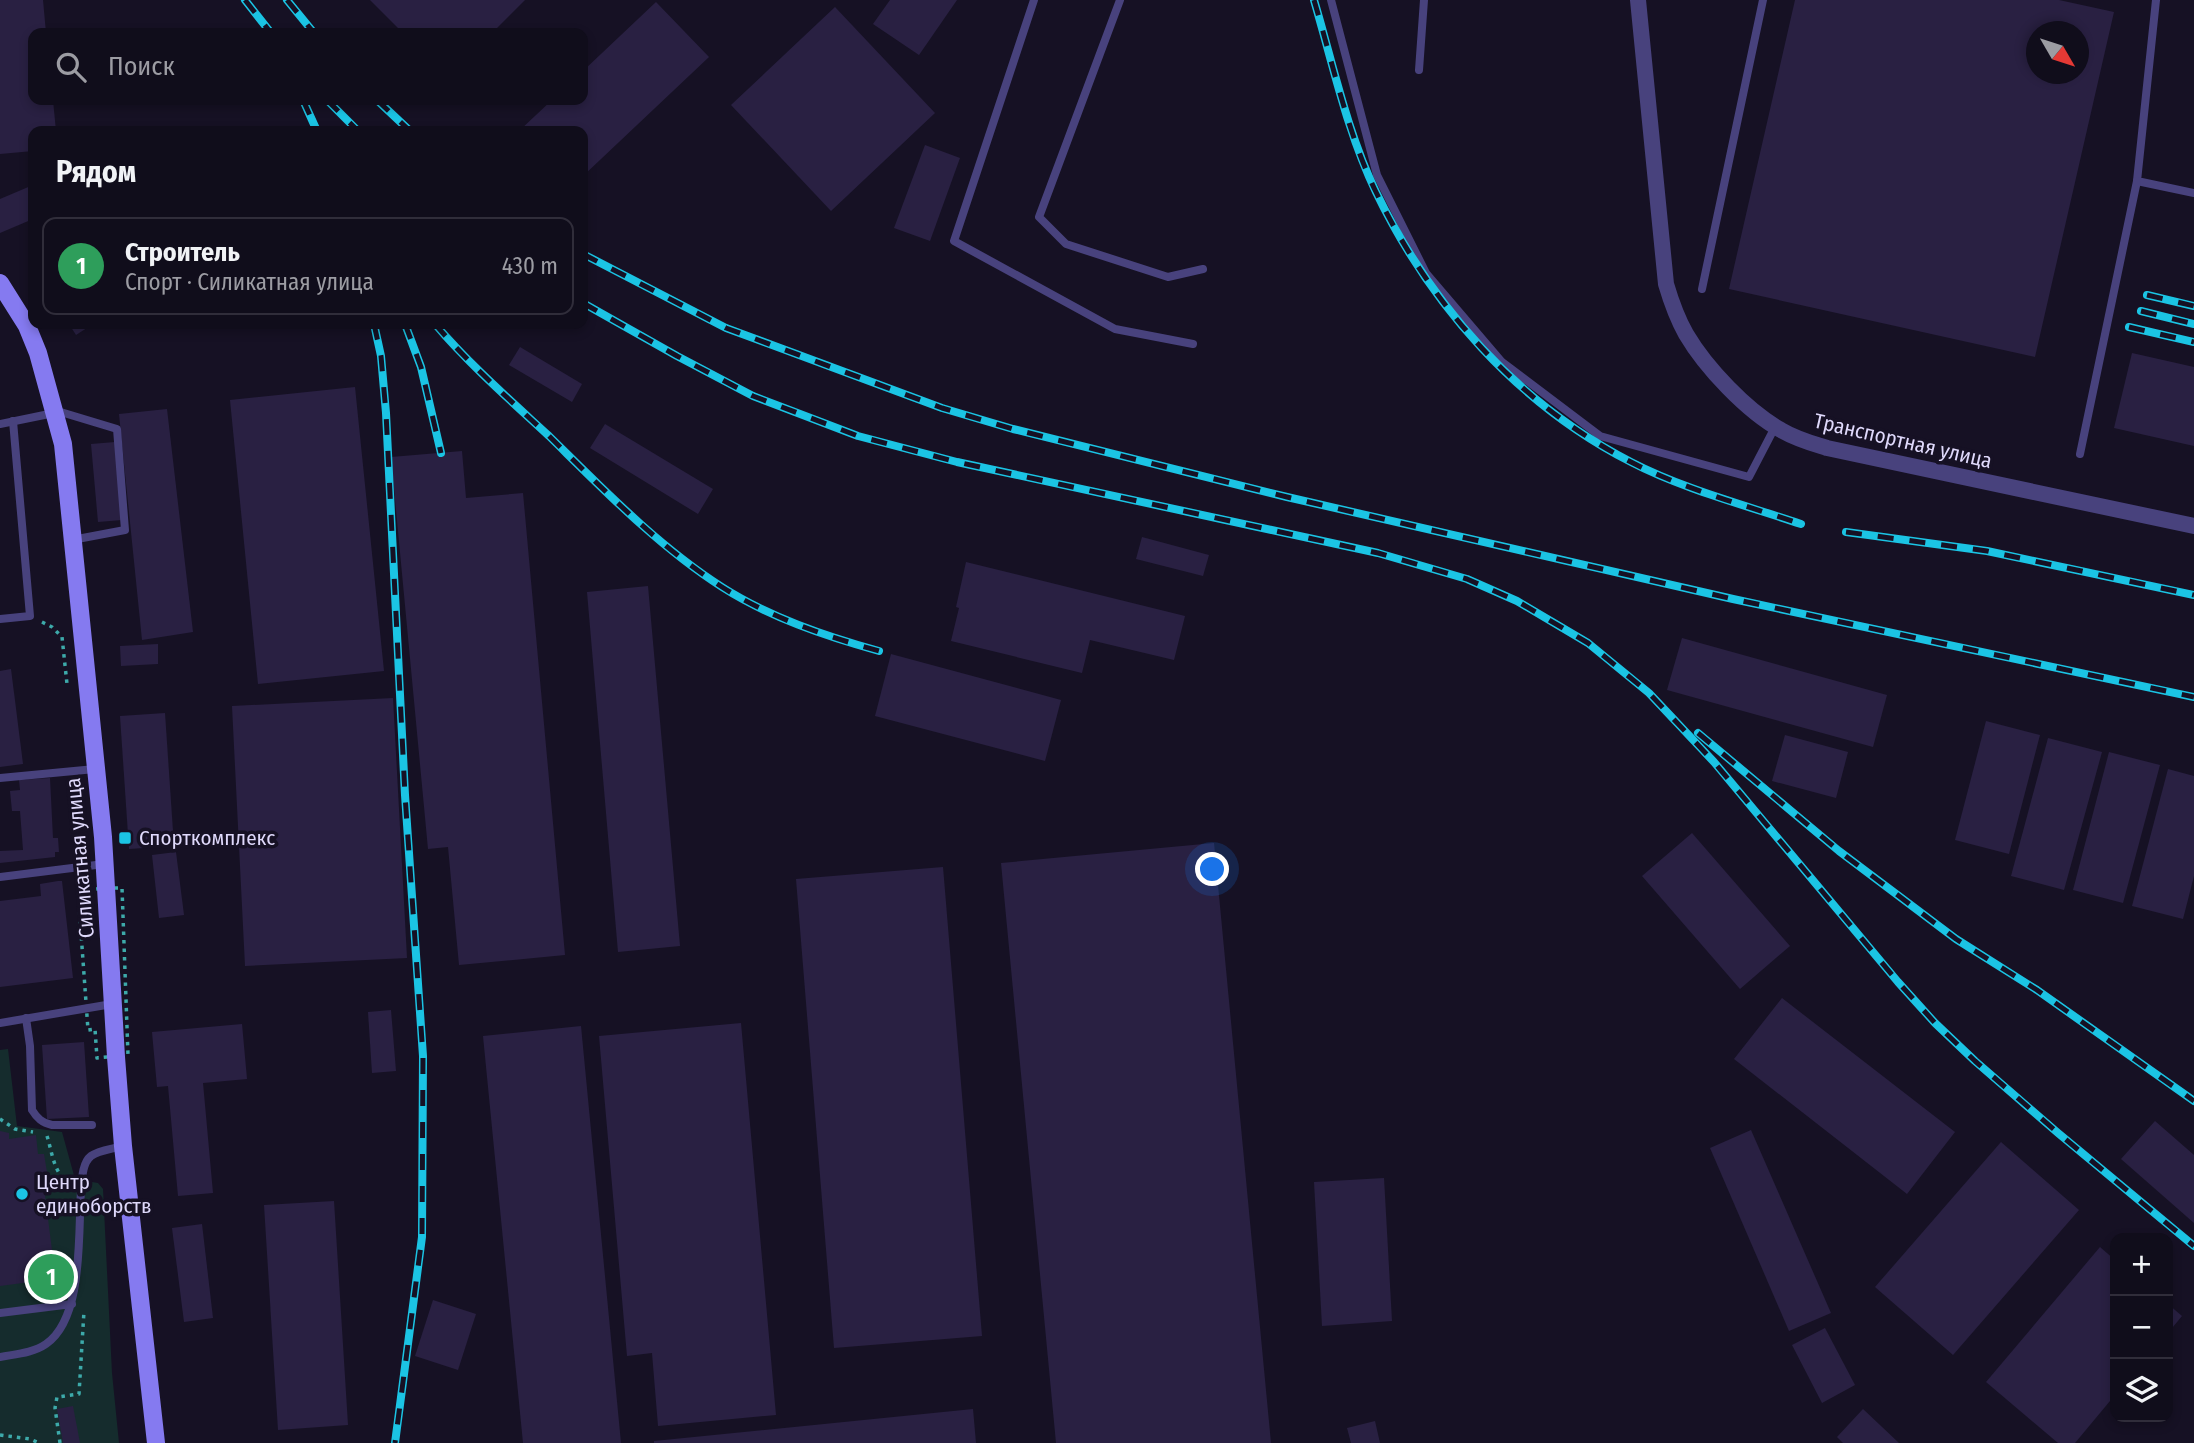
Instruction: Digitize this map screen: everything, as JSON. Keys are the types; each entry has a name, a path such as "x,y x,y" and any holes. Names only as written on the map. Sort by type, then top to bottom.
{"street":[{"name":"Транспортная улица","path":"1638,0 1666,284 1674,310 1687,335 1701,355 1744,402 1775,427 1801,440 1827,448 2194,526"},
{"name":"Силикатная улица","path":"0,283 35,344 63,444 104,864 123,1146 156,1443"}],"lane":[{"path":"1034,0 954,241 1115,329 1193,344"},
{"path":"1120,0 1039,217 1066,244 1168,277 1203,269"},
{"path":"1332,0 1377,175 1426,273 1502,362 1600,436 1749,477 1775,427"},
{"path":"1419,70 1424,0"},
{"path":"1702,289 1763,0"},
{"path":"2080,454 2137,181 2156,0"},
{"path":"2137,181 2194,193"},
{"path":"0,424 53,411 117,429 125,530 72,540"},
{"path":"0,620 30,616 13,421"},
{"path":"0,778 95,769"},
{"path":"0,877 104,864"},
{"path":"0,1023 112,1004"},
{"path":"26,1018 30,1046 32,1110 35,1115 52,1125 92,1125"},
{"path":"0,1357 32,1352 46,1345 64,1324 72,1304 86,1164 89,1157 96,1153 123,1146"},
{"path":"0,1313 72,1304"}],"path":[{"path":"30,616 52,627 62,638 68,691"},
{"path":"0,1119 15,1129 36,1133"},
{"path":"47,1135 59,1174 65,1181 82,1188"},
{"path":"60,1443 55,1408 57,1397 79,1394 84,1310"},
{"path":"0,1435 30,1439 39,1443"}],"green space":[{"path":"8,1049 17,1126 62,1132 75,1179 98,1183 103,1189 112,1373 119,1443 0,1443 0,1050"}],"building":[{"path":"0,0 43,0 46,28 28,28 28,105 53,105 56,126 28,126 28,151 0,154"},
{"path":"370,0 525,0 497,28 398,28"},
{"path":"890,0 957,0 919,55 873,24"},
{"path":"1795,0 2059,0 2114,12 2035,357 1729,289"},
{"path":"656,2 709,57 588,171 588,126 524,126 547,105 588,105 588,66"},
{"path":"835,7 935,113 831,211 731,105"},
{"path":"925,145 960,158 930,241 894,228"},
{"path":"28,187 28,221 0,233 0,199"},
{"path":"72,329 85,329 76,335"},
{"path":"520,347 582,384 572,402 509,365"},
{"path":"2132,353 2194,367 2194,446 2114,428"},
{"path":"355,387 384,671 258,684 230,400"},
{"path":"167,409 193,632 142,640 119,414"},
{"path":"605,424 713,489 698,514 590,448"},
{"path":"115,442 122,520 98,522 91,444"},
{"path":"462,451 466,498 523,493 565,955 459,965 448,847 428,849 391,457"},
{"path":"1142,537 1209,555 1203,576 1136,559"},
{"path":"966,562 1185,616 1174,660 1090,640 1082,673 951,641"},
{"path":"648,586 680,946 618,952 587,592"},
{"path":"1682,638 1887,695 1873,747 1667,690"},
{"path":"158,644 158,664 121,666 120,646"},
{"path":"891,654 1061,700 1045,761 875,716"},
{"path":"11,669 23,764 0,767 0,671"},
{"path":"393,698 407,958 245,966 232,706"},
{"path":"165,713 174,846 129,849 120,716"},
{"path":"1986,721 2040,735 2009,854 1955,840"},
{"path":"1785,735 1848,752 1836,798 1772,781"},
{"path":"2048,738 2102,752 2064,890 2011,876"},
{"path":"2109,752 2160,765 2123,903 2073,890"},
{"path":"2168,769 2194,776 2194,876 2183,919 2132,906"},
{"path":"50,778 53,838 58,838 59,852 55,852 55,857 0,863 0,851 23,850 20,811 12,811 10,791 20,790 19,780"},
{"path":"1692,833 1790,946 1740,989 1642,876"},
{"path":"1214,843 1271,1443 1056,1443 1001,863"},
{"path":"176,852 184,915 159,918 152,855"},
{"path":"943,867 982,1336 834,1348 796,879"},
{"path":"62,881 73,978 0,987 0,901 41,896 40,884"},
{"path":"1782,998 1955,1132 1907,1194 1734,1059"},
{"path":"391,1010 396,1071 372,1073 368,1012"},
{"path":"741,1023 776,1415 658,1426 652,1353 627,1356 599,1036"},
{"path":"242,1024 247,1079 203,1083 213,1193 178,1196 168,1086 157,1087 152,1032"},
{"path":"581,1026 621,1443 523,1443 483,1036"},
{"path":"84,1042 89,1117 47,1119 42,1045"},
{"path":"2155,1121 2194,1155 2194,1223 2121,1159"},
{"path":"1751,1130 1831,1313 1789,1331 1710,1148"},
{"name":"Центр единоборств","path":"0,1131 9,1133 9,1139 36,1135 38,1154 44,1154 48,1178 43,1179 54,1266 43,1267 45,1280 0,1286"},
{"path":"2001,1142 2079,1210 1953,1355 1875,1287"},
{"path":"1384,1178 1392,1321 1322,1326 1314,1182"},
{"path":"334,1201 348,1425 278,1430 264,1205"},
{"path":"202,1224 213,1318 184,1322 172,1228"},
{"path":"2100,1247 2110,1256 2110,1401 2075,1443 2058,1443 1986,1382"},
{"path":"433,1300 476,1314 458,1370 415,1356"},
{"path":"2173,1308 2182,1316 2173,1327"},
{"path":"1825,1328 1855,1385 1822,1403 1792,1345"},
{"path":"73,1406 80,1443 63,1443 57,1409"},
{"path":"973,1409 976,1443 654,1443 654,1441"},
{"path":"1863,1409 1899,1443 1843,1443 1837,1437"},
{"path":"1375,1421 1380,1443 1351,1443 1347,1428"}],"railway":[{"path":"245,0 267,28"},
{"path":"287,0 310,28"},
{"path":"1314,0 1349,122 1376,192 1423,274 1482,348 1515,381 1551,411 1631,462 1693,488 1801,524"},
{"path":"305,105 315,126"},
{"path":"332,105 353,126"},
{"path":"382,105 405,126"},
{"path":"588,257 726,328 942,408 1013,429 1287,497 1733,599 2194,697"},
{"path":"2147,295 2194,306"},
{"path":"588,306 753,396 858,436 957,462 1378,553 1467,579 1517,601 1588,643 1649,693 1714,762 1935,1023 2058,1133 2194,1246"},
{"path":"2141,311 2194,324"},
{"path":"2129,327 2194,342"},
{"path":"375,329 381,356 386,413 405,795 423,1056 422,1237 395,1443"},
{"path":"407,329 421,367 441,453"},
{"path":"439,329 476,368 611,496 653,535 698,571 740,598 778,616 879,651"},
{"path":"1846,532 1987,551 2194,595"},
{"path":"1698,733 1839,851 1956,939 2037,990 2194,1101"}],"place":[{"name":"Спорткомплекс","path":"125,838"},
{"name":"Центр единоборств","path":"22,1194"},
{"name":"Строитель","path":"51,1277"}]}
